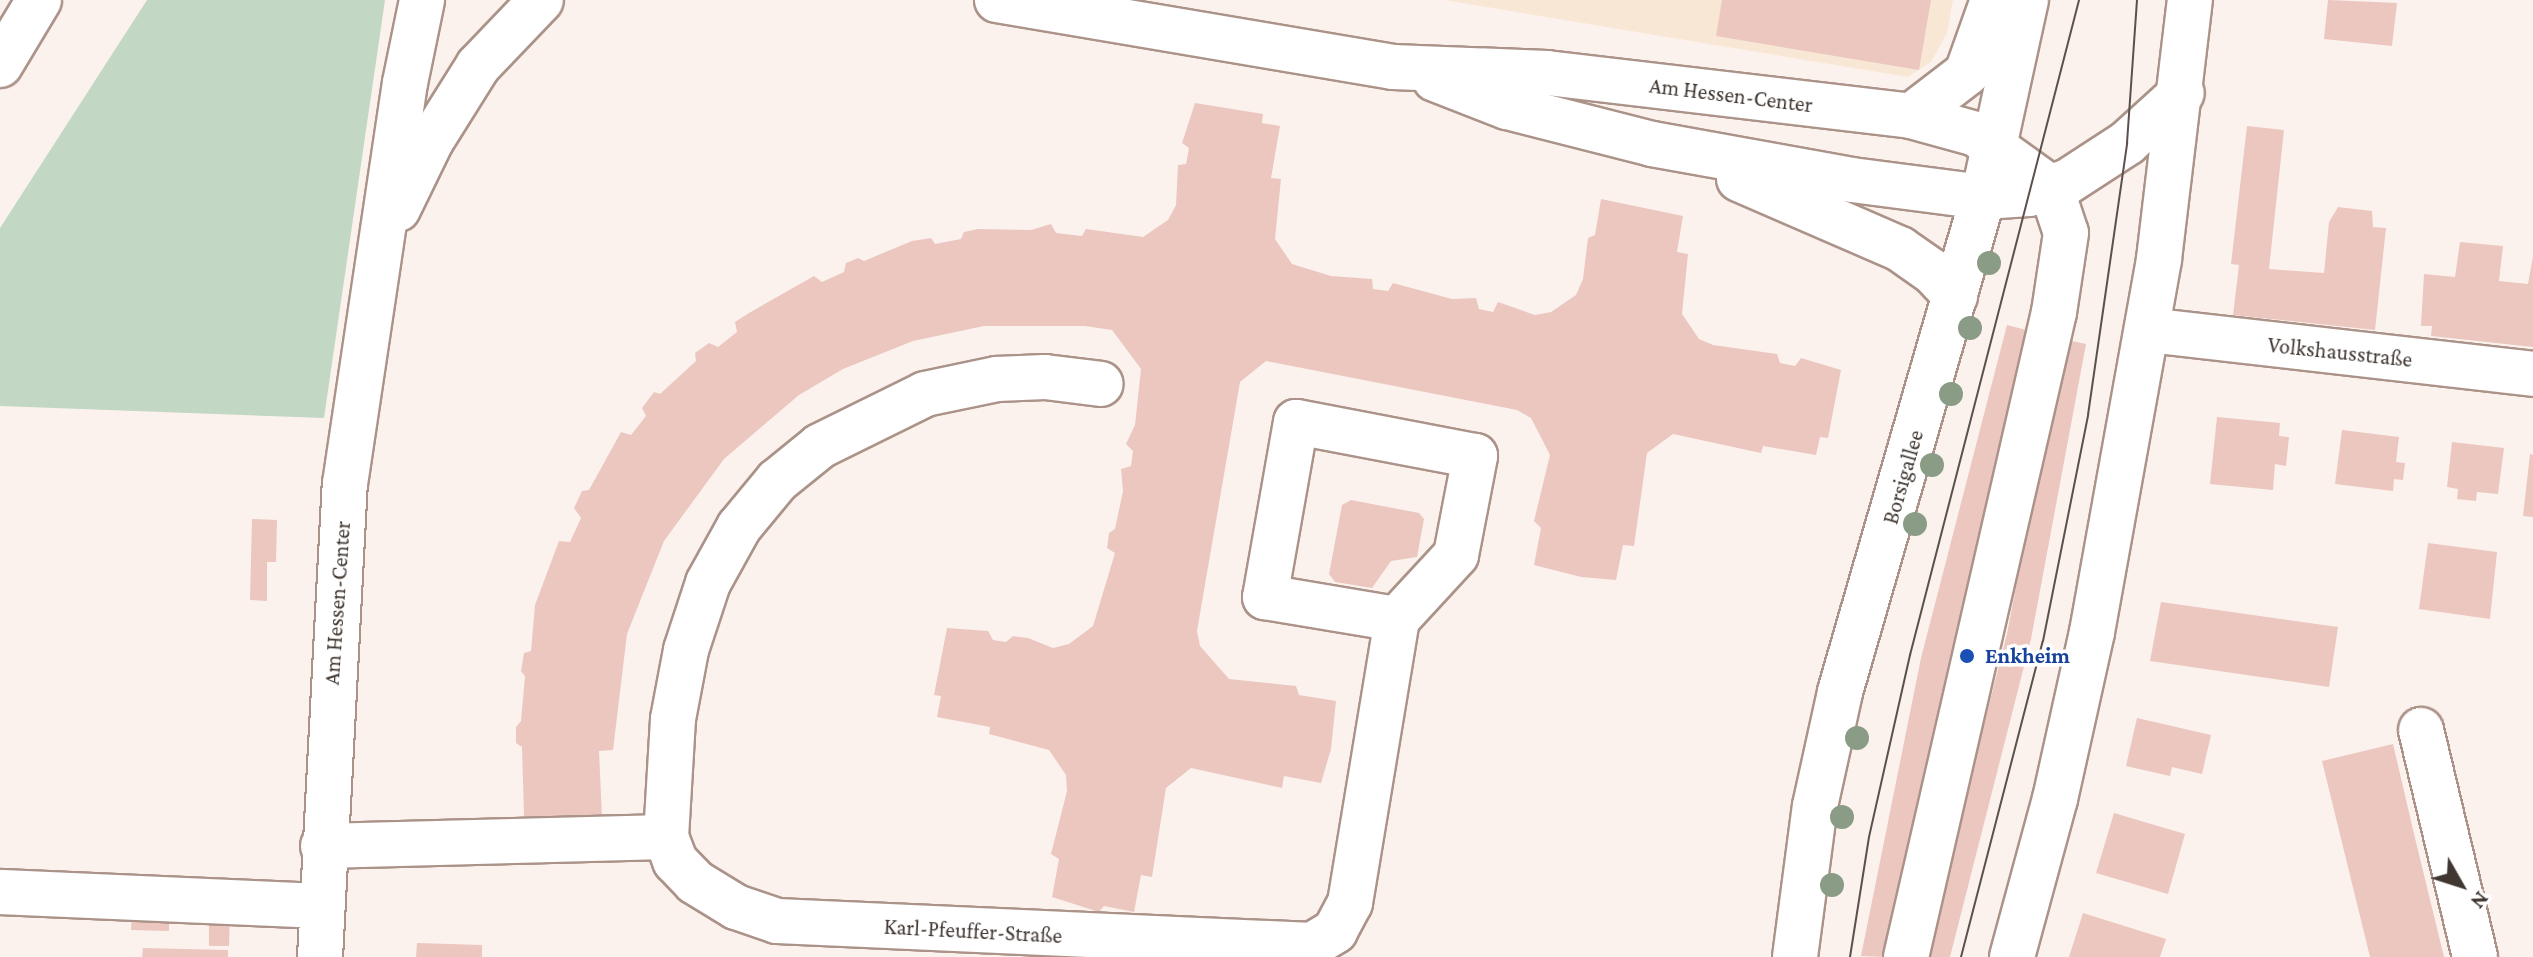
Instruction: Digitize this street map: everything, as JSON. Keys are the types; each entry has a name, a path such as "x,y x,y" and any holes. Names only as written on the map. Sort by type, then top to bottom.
{"main road":[{"path":"0,65 39,0"},
{"name":"Am Hessen-Center","path":"320,957 323,846 345,484 378,251 422,0"},
{"name":"Am Hessen-Center","path":"378,251 431,141 478,66 541,0"},
{"name":"Am Hessen-Center","path":"997,0 1404,67 1547,73 1911,116 1994,144 2051,188"},
{"path":"1911,116 1967,73 1993,0"},
{"name":"Borsigallee","path":"1795,957 1815,806 1840,692 1983,197 2026,0"},
{"path":"2012,957 2055,799 2092,632 2148,330 2182,93 2190,0"},
{"name":"Am Hessen-Center","path":"1404,67 1507,107 1652,144 1852,180 1983,197 2051,188 2105,159 2182,93"},
{"name":"Am Hessen-Center","path":"1652,144 1900,249 1932,271 1955,296"},
{"path":"1906,957 2054,312 2066,233 2051,188"},
{"name":"Volkshausstraße","path":"2148,330 2533,374"},
{"path":"323,846 666,837 673,719 686,650 708,583 739,527 777,481 820,446 925,394 997,379 1045,377 1101,384"},
{"path":"1296,422 1475,456 1456,555 1397,619 1265,597 1296,422"},
{"name":"Karl-Pfeuffer-Straße","path":"666,837 675,861 695,882 736,907 777,921 1312,945 1335,931 1350,903 1397,619"},
{"path":"2421,730 2475,957"},
{"path":"1,892 322,906"}],"shaded area":[{"path":"1445,0 1953,0 1947,33 1931,62 1908,77"}],"green space":[{"path":"147,0 385,0 324,418 0,406 0,228"}],"building":[{"path":"1722,0 1931,0 1919,70 1716,36"},
{"path":"2328,0 2397,3 2392,46 2324,39"},
{"path":"1195,103 1263,114 1262,123 1280,126 1271,178 1281,179 1275,239 1292,264 1331,276 1372,279 1373,289 1388,291 1393,283 1452,299 1476,298 1479,309 1493,312 1498,302 1535,315 1551,312 1576,295 1583,279 1588,238 1595,235 1601,199 1683,216 1677,252 1688,254 1682,314 1699,339 1713,345 1777,354 1780,363 1795,366 1801,358 1841,370 1828,438 1820,437 1816,455 1763,446 1761,453 1673,434 1647,453 1634,546 1623,545 1616,580 1581,577 1534,565 1541,528 1534,521 1550,455 1531,418 1517,410 1266,361 1240,382 1197,631 1200,646 1229,679 1296,686 1299,695 1336,701 1331,749 1321,783 1284,776 1282,788 1191,768 1166,788 1152,877 1141,875 1134,912 1104,906 1099,912 1052,897 1059,859 1051,854 1067,791 1066,775 1049,750 989,734 990,727 937,717 941,696 934,695 947,628 988,631 993,640 1006,642 1013,636 1028,638 1053,648 1069,644 1093,626 1115,553 1107,548 1109,533 1115,529 1123,491 1121,469 1131,466 1133,451 1126,444 1135,425 1141,369 1112,330 1085,326 984,326 913,341 843,369 799,395 724,459 664,541 627,634 613,750 599,751 602,817 524,816 522,747 516,743 516,727 521,721 525,676 521,671 524,653 531,651 535,605 559,541 570,542 581,518 574,508 582,491 589,490 621,432 631,435 646,416 642,408 654,392 660,394 696,361 695,353 709,343 718,347 737,332 735,322 814,276 822,282 844,272 846,263 858,258 864,261 912,241 931,238 935,244 961,239 964,232 978,229 1031,230 1051,224 1056,233 1082,236 1086,229 1143,237 1168,220 1176,205 1178,165 1186,164 1189,148 1182,143"},
{"path":"2247,126 2284,130 2269,269 2324,273 2329,222 2338,207 2372,211 2373,227 2386,228 2375,330 2233,315 2239,265 2231,264"},
{"path":"2460,242 2503,246 2499,281 2528,284 2533,256 2533,347 2431,336 2432,326 2421,326 2424,274 2455,277"},
{"path":"2007,325 2034,332 1948,665 1888,957 1861,956 1921,658"},
{"path":"2063,339 2086,344 2031,639 1950,957 1925,957 2007,634"},
{"path":"2217,417 2280,423 2279,436 2289,437 2286,466 2275,464 2273,490 2210,484"},
{"path":"2342,430 2399,437 2396,462 2405,463 2403,480 2394,479 2393,491 2335,484"},
{"path":"2452,442 2504,448 2498,494 2477,492 2476,501 2457,499 2458,489 2447,487"},
{"path":"2530,454 2533,455 2533,517 2523,516"},
{"path":"1351,500 1419,513 1424,519 1417,557 1391,561 1372,588 1335,582 1329,574 1342,505"},
{"path":"252,519 277,520 276,562 267,562 267,601 250,600"},
{"path":"2428,543 2497,552 2490,619 2419,609"},
{"path":"2161,602 2338,627 2329,687 2150,661"},
{"path":"2137,718 2211,735 2202,774 2172,767 2170,776 2126,766"},
{"path":"2393,744 2444,957 2370,957 2322,761"},
{"path":"2114,813 2185,834 2168,894 2096,873"},
{"path":"132,911 169,912 169,931 131,930"},
{"path":"209,913 230,913 229,946 209,946"},
{"path":"2083,913 2166,939 2160,957 2069,957"},
{"path":"417,943 482,945 482,957 416,957"},
{"path":"143,948 228,950 228,957 142,957"}],"tram line":[{"path":"1850,957 1869,837 1910,655 2079,0"},
{"path":"1961,957 2043,641 2088,415 2127,143 2137,0"}],"place":[{"name":"Enkheim","path":"1967,656"}]}
